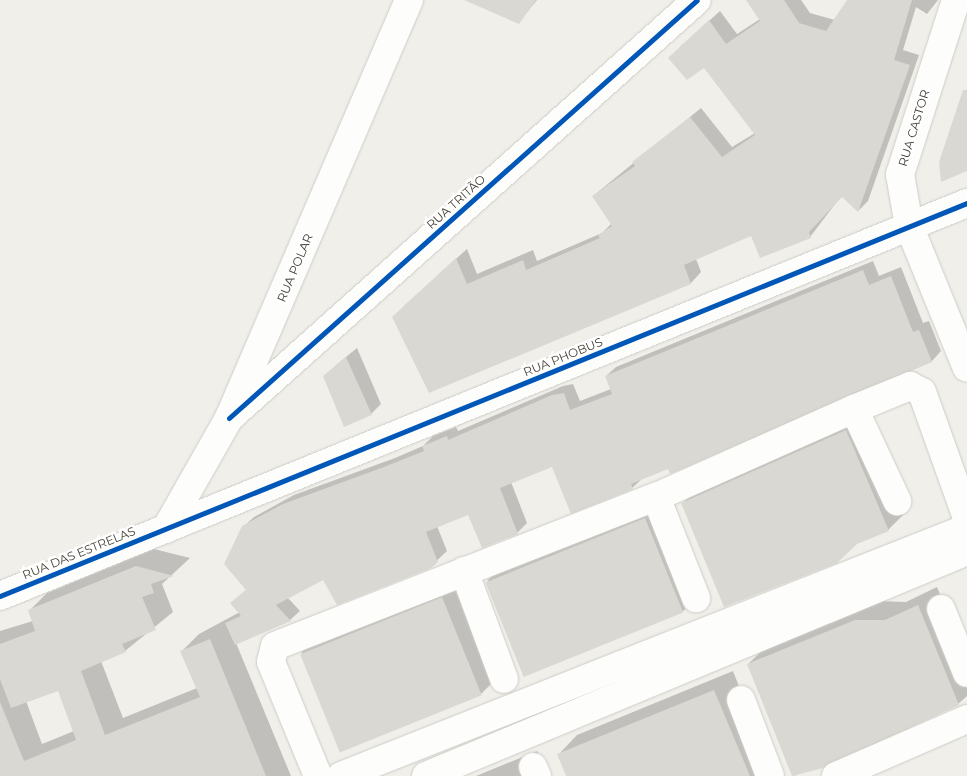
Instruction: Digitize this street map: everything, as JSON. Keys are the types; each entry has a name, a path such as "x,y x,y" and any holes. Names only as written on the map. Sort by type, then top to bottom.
{"street":[{"name":"RUA POLAR","path":"166,529 229,418 408,0"},
{"name":"RUA TRITÃO","path":"229,418 697,0"},
{"name":"RUA CASTOR","path":"956,0 904,151 902,195 909,226 967,368"},
{"name":"RUA PHOBUS","path":"166,529 967,202"},
{"path":"318,776 270,662 275,646 656,497 910,386 922,392 967,518"},
{"path":"854,409 897,501"},
{"path":"656,497 696,598"},
{"path":"341,776 967,528"},
{"name":"RUA DAS ESTRELAS","path":"0,596 166,529"},
{"path":"426,776 742,647 967,551"},
{"path":"464,571 504,680"},
{"path":"941,610 967,673"},
{"path":"730,622 742,647"},
{"path":"741,700 770,776"},
{"path":"503,712 516,740"},
{"path":"836,776 967,719"}],"building":[{"path":"464,0 536,0 519,24"},
{"path":"746,0 784,0 799,23 826,31 847,0 912,0 894,60 910,65 858,212 842,197 809,232 811,238 760,258 751,236 684,265 691,284 429,393 392,317 456,258 467,284 523,260 526,270 600,238 598,235 612,226 592,196 635,166 632,162 690,117 722,157 755,135 704,68 687,80 668,58 709,20 726,44 760,21"},
{"path":"963,90 967,90 967,171 941,182 939,162"},
{"path":"863,270 869,285 891,276 913,332 919,330 932,362 670,474 668,469 631,484 633,489 571,514 552,467 500,488 518,534 482,548 468,515 426,532 438,562 431,568 337,605 323,580 276,605 291,621 235,645 225,623 241,616 230,603 246,590 224,564 242,526 283,504 424,451 422,446 447,436 448,440 552,395 564,393 570,410 612,394 605,376"},
{"path":"346,357 372,415 344,427 323,376"},
{"path":"846,430 889,531 857,544 837,563 724,607 681,503"},
{"path":"645,518 683,613 524,677 486,582"},
{"path":"136,566 174,576 151,584 154,593 142,597 156,630 122,644 126,652 81,671 105,735 200,697 180,651 210,639 266,776 0,776 0,702 24,761 76,740 58,691 11,708 0,679 0,644 35,631 28,610"},
{"path":"442,597 482,695 340,753 300,654"},
{"path":"918,605 959,705 823,768 792,776 747,664 855,620 885,620"},
{"path":"714,690 750,776 566,776 557,754"}],"cycle path":[{"path":"229,418 697,0"},
{"path":"0,596 967,203"}]}
